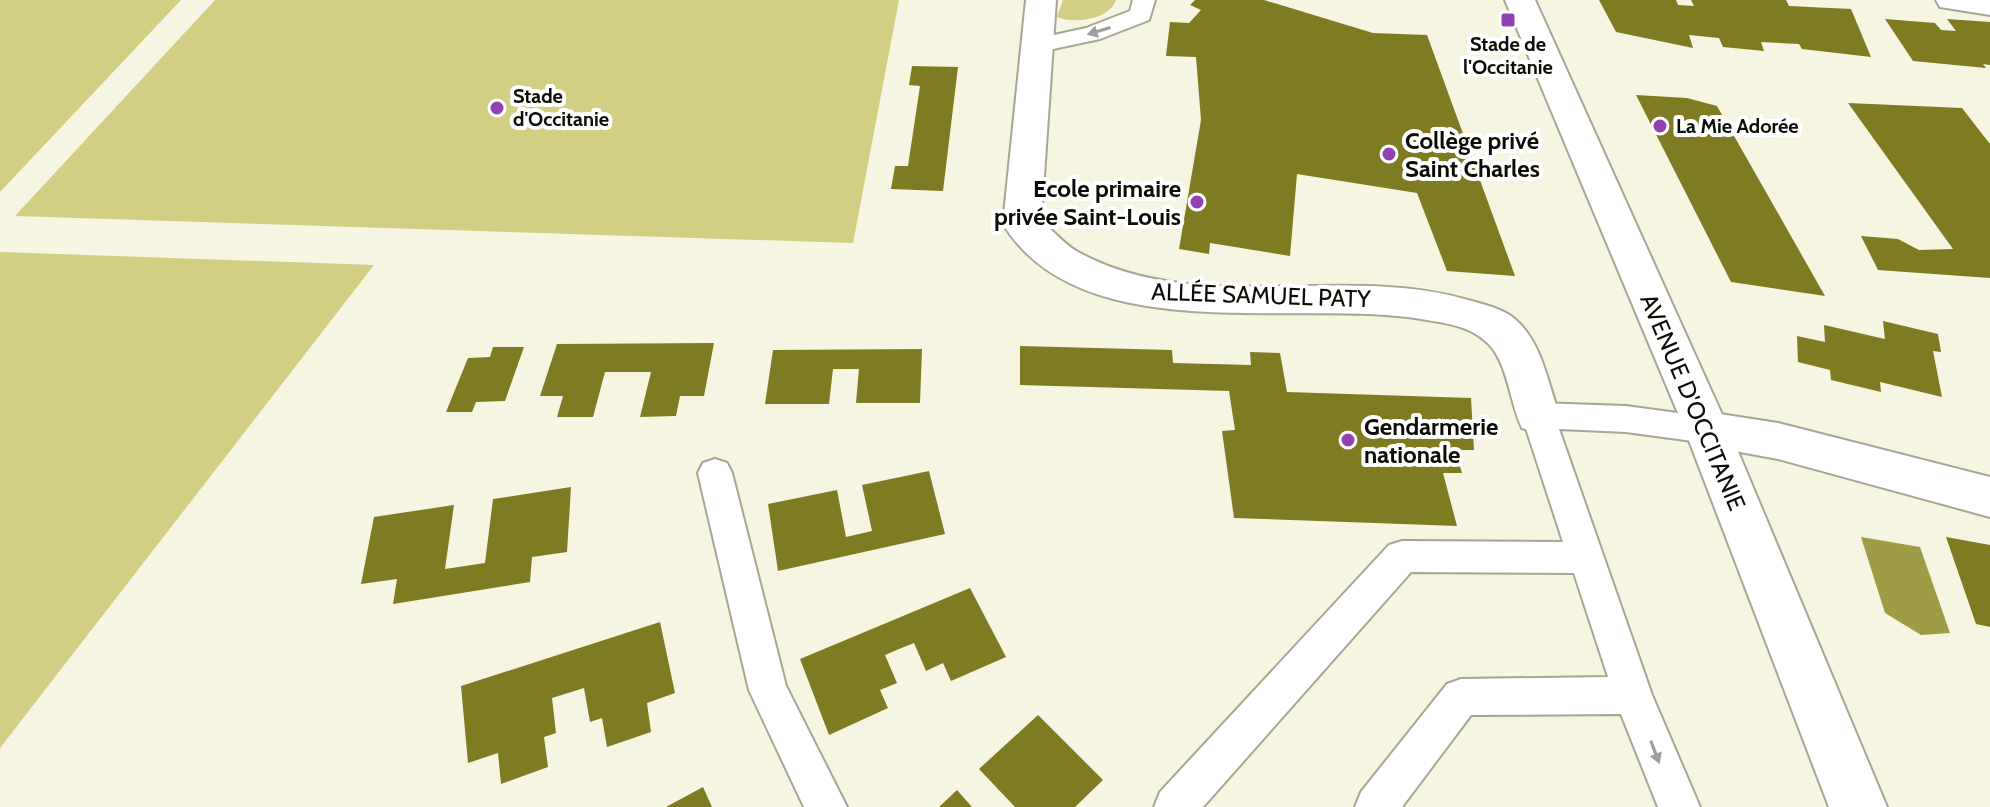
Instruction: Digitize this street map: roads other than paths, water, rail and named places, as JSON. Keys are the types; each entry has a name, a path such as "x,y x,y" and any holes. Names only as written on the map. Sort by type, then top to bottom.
{"street":[{"name":"ALLÉE SAMUEL PATY","path":"1041,0 1022,224 1037,243 1068,264 1102,280 1153,295 1419,301 1473,316 1502,331 1517,356 1538,416"},
{"name":"AVENUE D'OCCITANIE","path":"1520,0 1707,430 1858,807"},
{"path":"1951,0 1990,6"},
{"path":"1707,430 1778,441 1990,497"}],"lane":[{"path":"1039,45 1119,25 1141,15 1144,0"},
{"path":"1679,807 1633,695 1538,416 1626,419 1707,430"},
{"path":"715,473 768,690 826,807"},
{"path":"1175,807 1402,556 1584,558"},
{"path":"1376,807 1461,697 1633,695"}],"place":[{"name":"Stade de l'Occitanie","path":"1508,20"},
{"name":"Stade d'Occitanie","path":"497,108"},
{"name":"La Mie Adorée","path":"1660,126"},
{"name":"Collège privé Saint Charles","path":"1389,154"},
{"name":"Ecole primaire privée Saint-Louis","path":"1197,202"},
{"name":"Gendarmerie nationale","path":"1348,440"}]}
